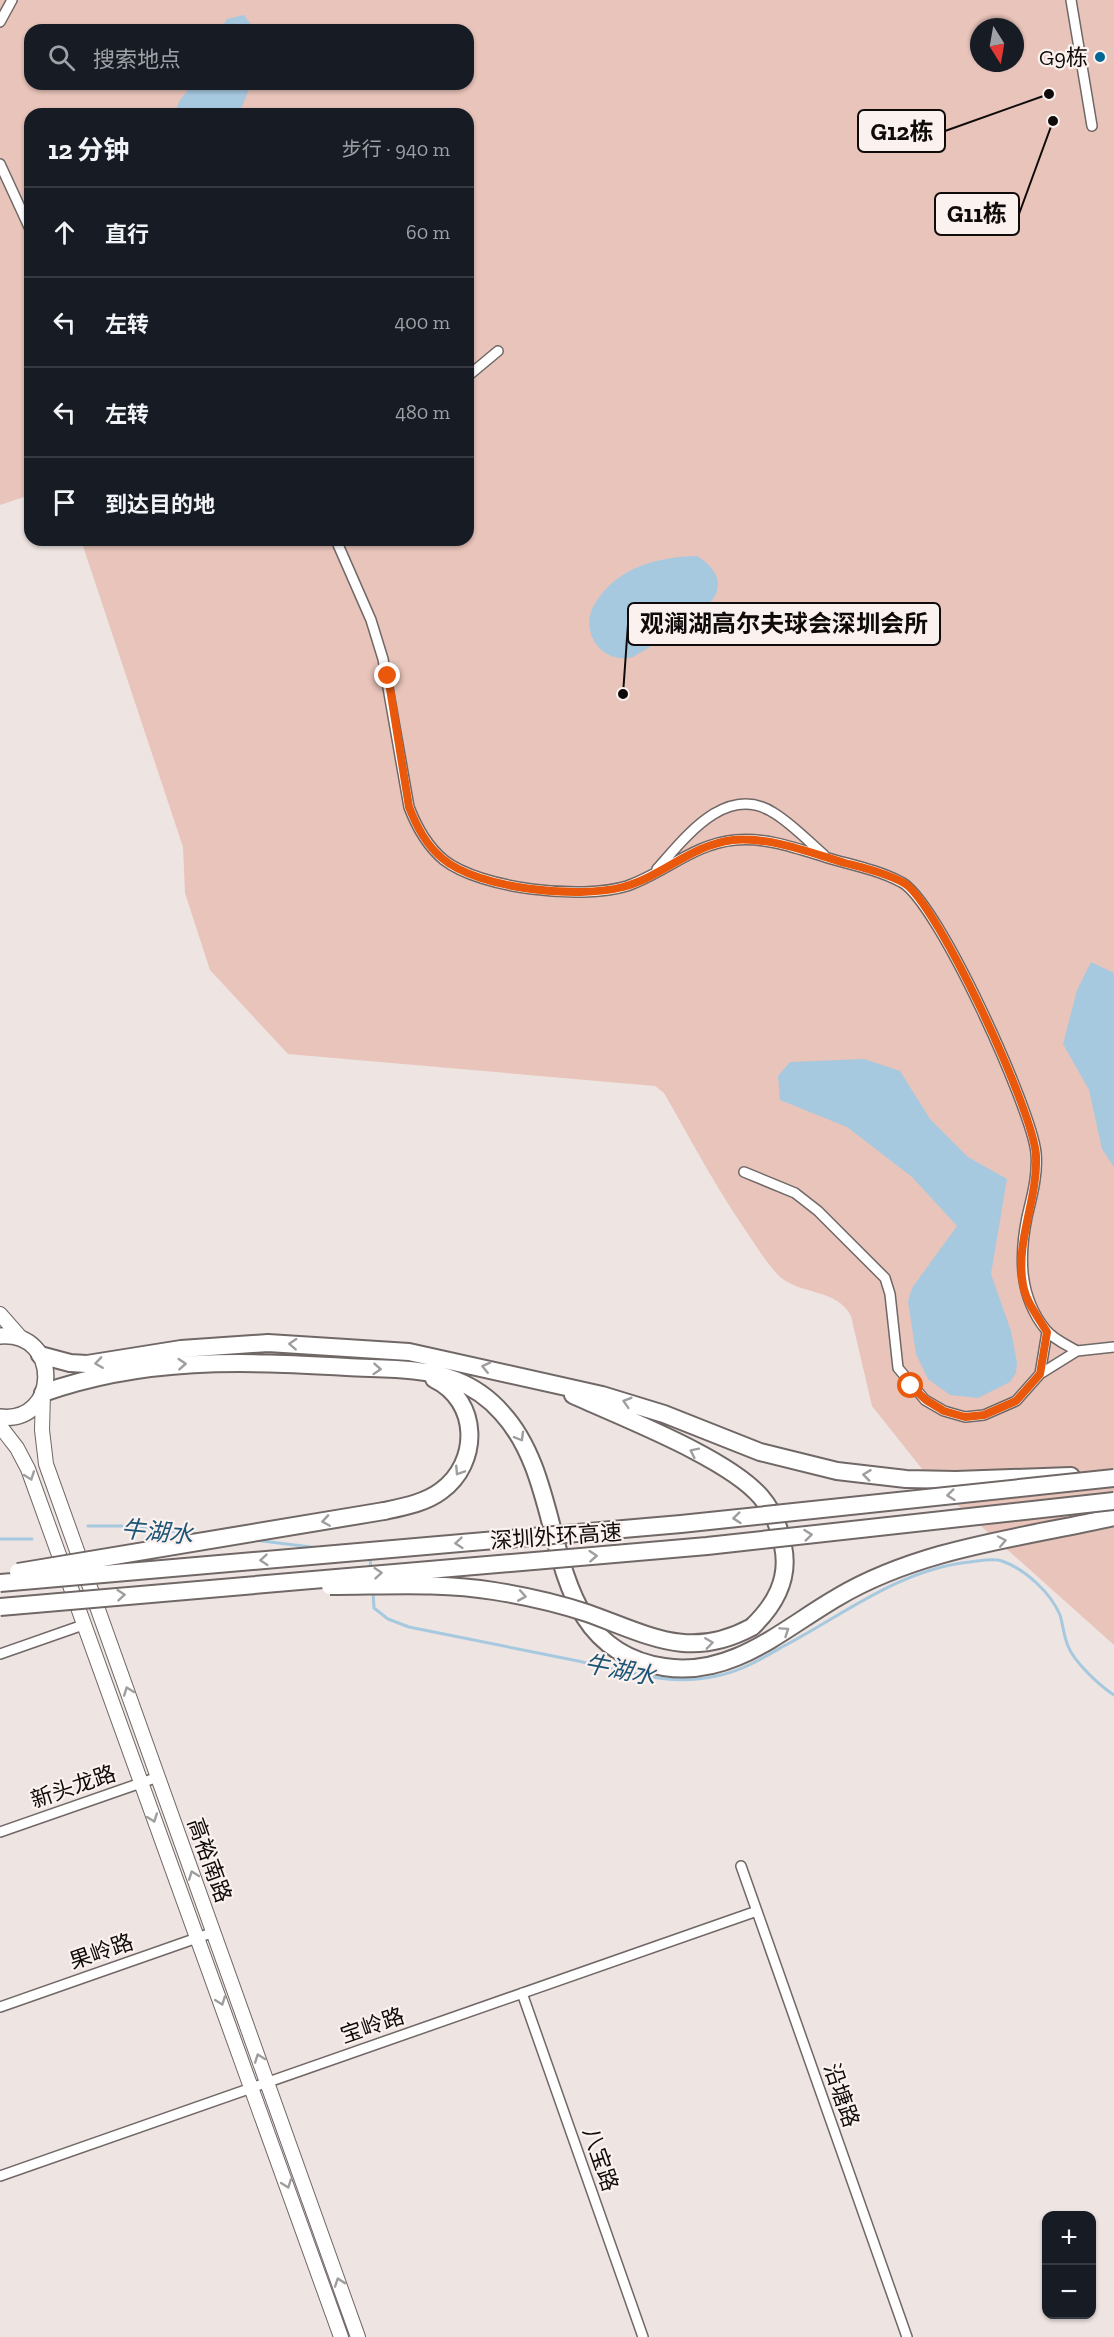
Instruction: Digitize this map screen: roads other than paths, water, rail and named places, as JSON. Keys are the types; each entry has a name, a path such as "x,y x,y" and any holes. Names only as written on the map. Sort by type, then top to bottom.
{"highway":[{"path":"40,1354 70,1364 87,1364 181,1349 268,1343 409,1352 543,1381 633,1404 760,1452 837,1471 906,1479 1114,1478"},
{"path":"43,1393 97,1377 197,1363 252,1362 423,1374 454,1380 488,1399 516,1430 539,1477 570,1592 580,1613 597,1635 612,1649 647,1664 666,1668 685,1669 725,1662 770,1641 838,1596 907,1565 976,1547 1114,1517"},
{"path":"0,1575 384,1512 409,1505 440,1492 455,1477 466,1458 470,1430 460,1402 450,1390 423,1374"},
{"path":"212,1586 442,1586 491,1590 558,1604 652,1636 685,1644 718,1642 752,1627 775,1600 785,1570 785,1555 777,1524 760,1496 731,1473 697,1453 543,1381"},
{"name":"深圳外环高速","path":"0,1583 681,1524 1114,1478"},
{"name":"深圳外环高速","path":"0,1607 212,1586 696,1547 1114,1501"}],"main road":[{"path":"0,1336 22,1339 40,1354 46,1369 43,1393 28,1411 13,1417 0,1417"}],"street":[{"path":"0,22 12,0"},
{"path":"1071,0 1092,126"},
{"path":"0,164 24,217"},
{"path":"474,371 498,351"},
{"path":"338,546 378,641 392,694 409,807 419,829 433,849 451,865 473,876 549,891 600,892 649,877 694,851 732,841 771,842 903,882 917,893 933,916 1013,1078 1030,1121 1036,1155 1035,1182 1026,1222 1022,1263 1023,1286 1029,1303 1047,1332 1077,1351"},
{"path":"649,877 701,822 717,811 736,806 762,807 774,812 828,858"},
{"path":"744,1172 795,1193 818,1211 885,1278 890,1294 898,1368 926,1400 944,1411 965,1417 984,1415 1016,1401 1040,1374 1077,1351 1114,1347"},
{"path":"0,1314 22,1339"},
{"path":"1040,1374 1047,1332"},
{"name":"高裕南路","path":"43,1393 42,1430 46,1464 358,2337"},
{"name":"高裕南路","path":"0,1426 17,1448 28,1469 253,2087 341,2337"},
{"path":"0,1654 83,1625"},
{"name":"新头龙路","path":"0,1832 158,1777"},
{"name":"沿塘路","path":"741,1866 907,2337"},
{"name":"宝岭路","path":"0,2175 757,1911"},
{"name":"果岭路","path":"0,2007 214,1932"},
{"name":"八宝路","path":"522,1993 643,2337"}],"water":[{"path":"244,15 251,24 224,24 227,19"},
{"path":"188,90 249,90 241,108 177,108"},
{"path":"697,556 711,567 718,582 716,594 702,610 633,657 621,658 602,651 595,643 589,623 591,612 605,590 627,572 640,566 668,559"},
{"path":"1091,962 1114,973 1114,1167 1102,1149 1089,1090 1063,1044 1077,990"},
{"path":"864,1059 900,1071 930,1119 968,1157 1007,1179 991,1274 1011,1331 1017,1362 1016,1373 1010,1382 978,1398 950,1395 928,1379 916,1354 908,1301 912,1288 957,1226 912,1177 847,1127 780,1100 778,1076 790,1062"}],"waterway":[{"name":"牛湖水","path":"88,1526 124,1526 200,1534"},
{"name":"牛湖水","path":"0,1539 32,1539"},
{"name":"牛湖水","path":"254,1540 319,1548"},
{"name":"牛湖水","path":"370,1556 371,1571"},
{"name":"牛湖水","path":"373,1592 374,1608 388,1619 409,1627 649,1677 683,1680 721,1675 745,1667 873,1595 920,1574 944,1566 998,1560 1020,1570 1044,1590 1060,1615 1065,1639 1071,1652 1088,1673 1114,1695"}],"place":[{"name":"G9栋","path":"1100,57"},
{"name":"G12栋","path":"1049,94"},
{"name":"G11栋","path":"1053,121"},
{"name":"观澜湖高尔夫球会深圳会所","path":"623,694"}]}
